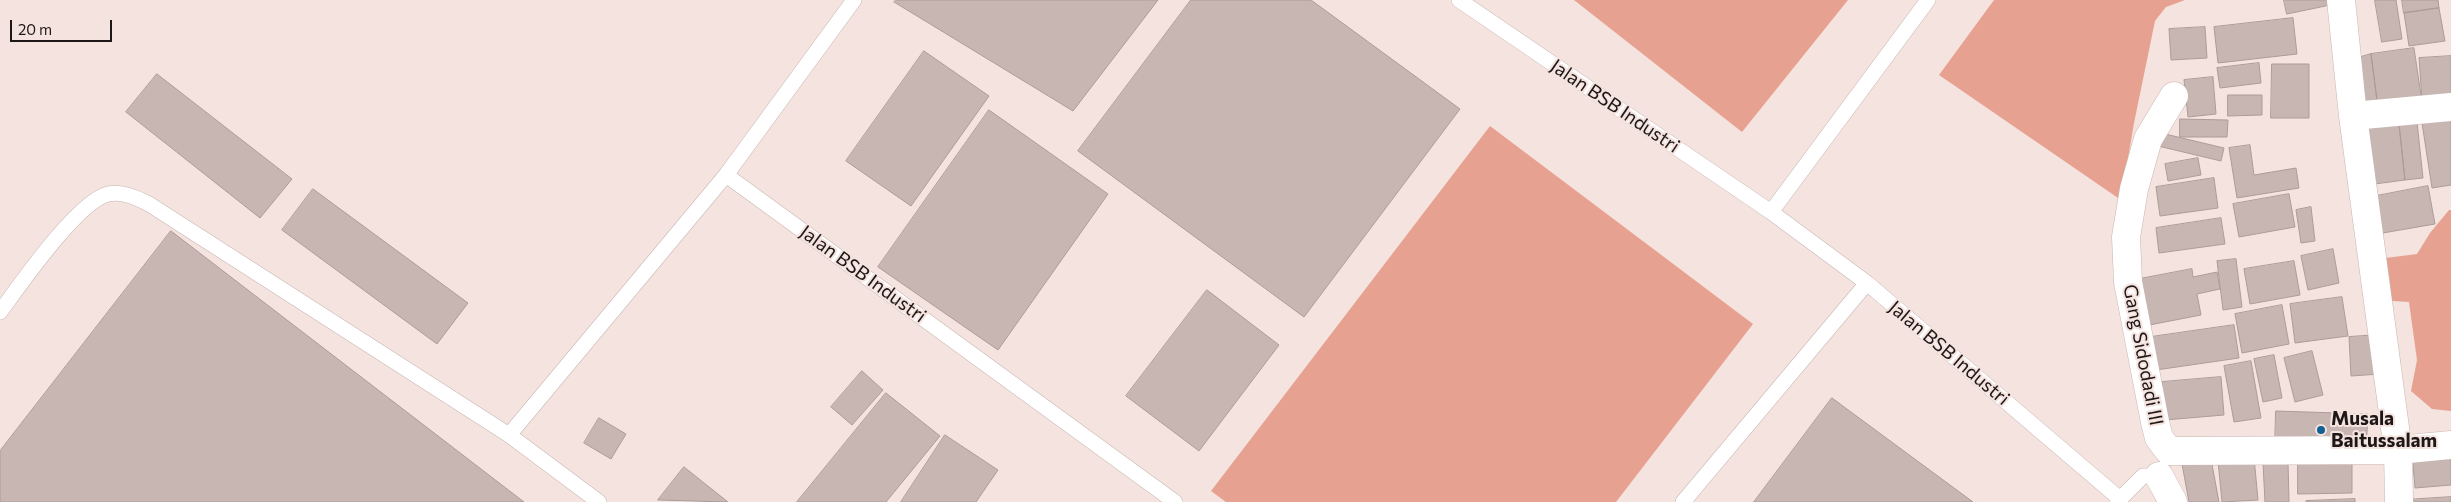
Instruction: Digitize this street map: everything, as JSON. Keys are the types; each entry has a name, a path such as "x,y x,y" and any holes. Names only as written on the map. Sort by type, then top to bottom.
{"street":[{"path":"2341,0 2353,116 2398,450 2399,502"},
{"name":"Gang Sidodadi III","path":"2174,96 2148,139 2134,189 2126,237 2128,282 2159,438 2169,451 2398,450 2451,445"},
{"path":"2353,116 2451,107"},
{"path":"2159,476 2173,502"}],"lane":[{"path":"509,435 726,175 854,0"},
{"name":"Jalan BSB Industri","path":"1459,0 1771,212 1867,283 2119,500"},
{"path":"1771,212 1928,0"},
{"name":"Jalan BSB Industri","path":"726,175 1175,502"},
{"path":"0,312 45,251 89,204 109,194 130,195 149,204 509,435 599,502"},
{"path":"1683,502 1867,283"},
{"path":"2119,500 2143,476 2159,476"}],"shaded area":[{"path":"1574,0 1848,0 1742,132"},
{"path":"1994,0 2185,0 2166,7 2155,21 2134,123 2121,200 1939,75"},
{"path":"1490,126 1753,324 1616,502 1226,502 1211,491"},
{"path":"2451,210 2451,411 2432,409 2411,391 2417,360 2409,302 2377,300 2370,260 2417,254 2430,233"}],"building":[{"path":"896,0 1158,0 1073,111 894,2"},
{"path":"1191,0 1311,0 1460,109 1304,317 1078,151"},
{"path":"2284,0 2334,0 2335,4 2287,14"},
{"path":"2375,0 2396,0 2402,39 2382,42"},
{"path":"2402,0 2438,0 2439,8 2404,13"},
{"path":"2439,8 2445,41 2409,46 2404,13"},
{"path":"2293,18 2297,54 2218,63 2214,27"},
{"path":"2205,27 2207,58 2171,60 2169,29"},
{"path":"2414,48 2422,102 2378,108 2371,54"},
{"path":"924,51 989,96 911,206 846,161"},
{"path":"2371,54 2378,108 2355,110 2351,60"},
{"path":"2451,56 2451,98 2422,100 2419,58"},
{"path":"2259,63 2261,83 2220,88 2217,68"},
{"path":"2272,64 2309,64 2309,118 2271,118"},
{"path":"157,74 292,179 260,218 126,112"},
{"path":"2213,77 2216,114 2188,117 2184,80"},
{"path":"2228,95 2262,95 2262,115 2228,116"},
{"path":"989,110 1108,194 998,350 878,267"},
{"path":"2180,119 2228,120 2227,137 2180,137"},
{"path":"2451,119 2451,185 2432,188 2422,123"},
{"path":"2417,122 2423,178 2405,180 2399,124"},
{"path":"2399,124 2405,180 2367,185 2360,128"},
{"path":"2161,133 2224,148 2221,161 2158,146"},
{"path":"2250,145 2254,175 2296,168 2299,188 2237,198 2229,148"},
{"path":"2198,158 2201,175 2168,181 2165,164"},
{"path":"2214,178 2218,208 2160,216 2156,187"},
{"path":"2428,186 2435,224 2377,234 2371,197"},
{"path":"313,189 468,303 437,344 282,230"},
{"path":"2289,194 2295,227 2239,237 2233,204"},
{"path":"2311,207 2315,241 2301,243 2296,210"},
{"path":"2221,218 2225,244 2159,253 2156,228"},
{"path":"171,231 524,502 0,502 0,451"},
{"path":"2333,249 2339,283 2308,290 2301,256"},
{"path":"2236,259 2242,307 2223,310 2217,261"},
{"path":"2294,261 2300,295 2250,304 2244,269"},
{"path":"2192,269 2193,277 2217,272 2220,289 2197,294 2201,315 2139,327 2129,281"},
{"path":"1207,290 1279,345 1199,451 1126,396"},
{"path":"2342,297 2348,336 2295,343 2290,304"},
{"path":"2282,305 2289,344 2242,353 2235,314"},
{"path":"2234,325 2239,358 2156,370 2151,337"},
{"path":"2378,335 2380,374 2351,376 2349,337"},
{"path":"2312,351 2323,395 2295,402 2284,358"},
{"path":"2274,355 2282,398 2263,402 2254,359"},
{"path":"2251,361 2261,418 2234,422 2224,366"},
{"path":"862,371 883,390 852,425 831,407"},
{"path":"2221,377 2224,415 2165,420 2162,382"},
{"path":"886,393 940,436 886,502 797,502"},
{"path":"1832,398 1973,502 1754,502"},
{"name":"Musala Baitussalam","path":"2276,411 2368,414 2366,449 2275,446"},
{"path":"599,418 626,434 611,459 584,443"},
{"path":"945,435 998,470 976,502 901,502"},
{"path":"2451,451 2451,485 2415,488 2412,453"},
{"path":"2254,457 2258,500 2222,502 2218,461"},
{"path":"2211,459 2219,502 2189,502 2182,464"},
{"path":"2288,462 2289,502 2265,502 2263,463"},
{"path":"2298,462 2352,462 2352,493 2298,494"},
{"path":"684,467 728,502 658,500"},
{"path":"2451,497 2451,502 2405,502 2405,500"},
{"path":"2355,499 2355,502 2306,502 2306,501"}],"place":[{"name":"Musala Baitussalam","path":"2321,430"}]}
